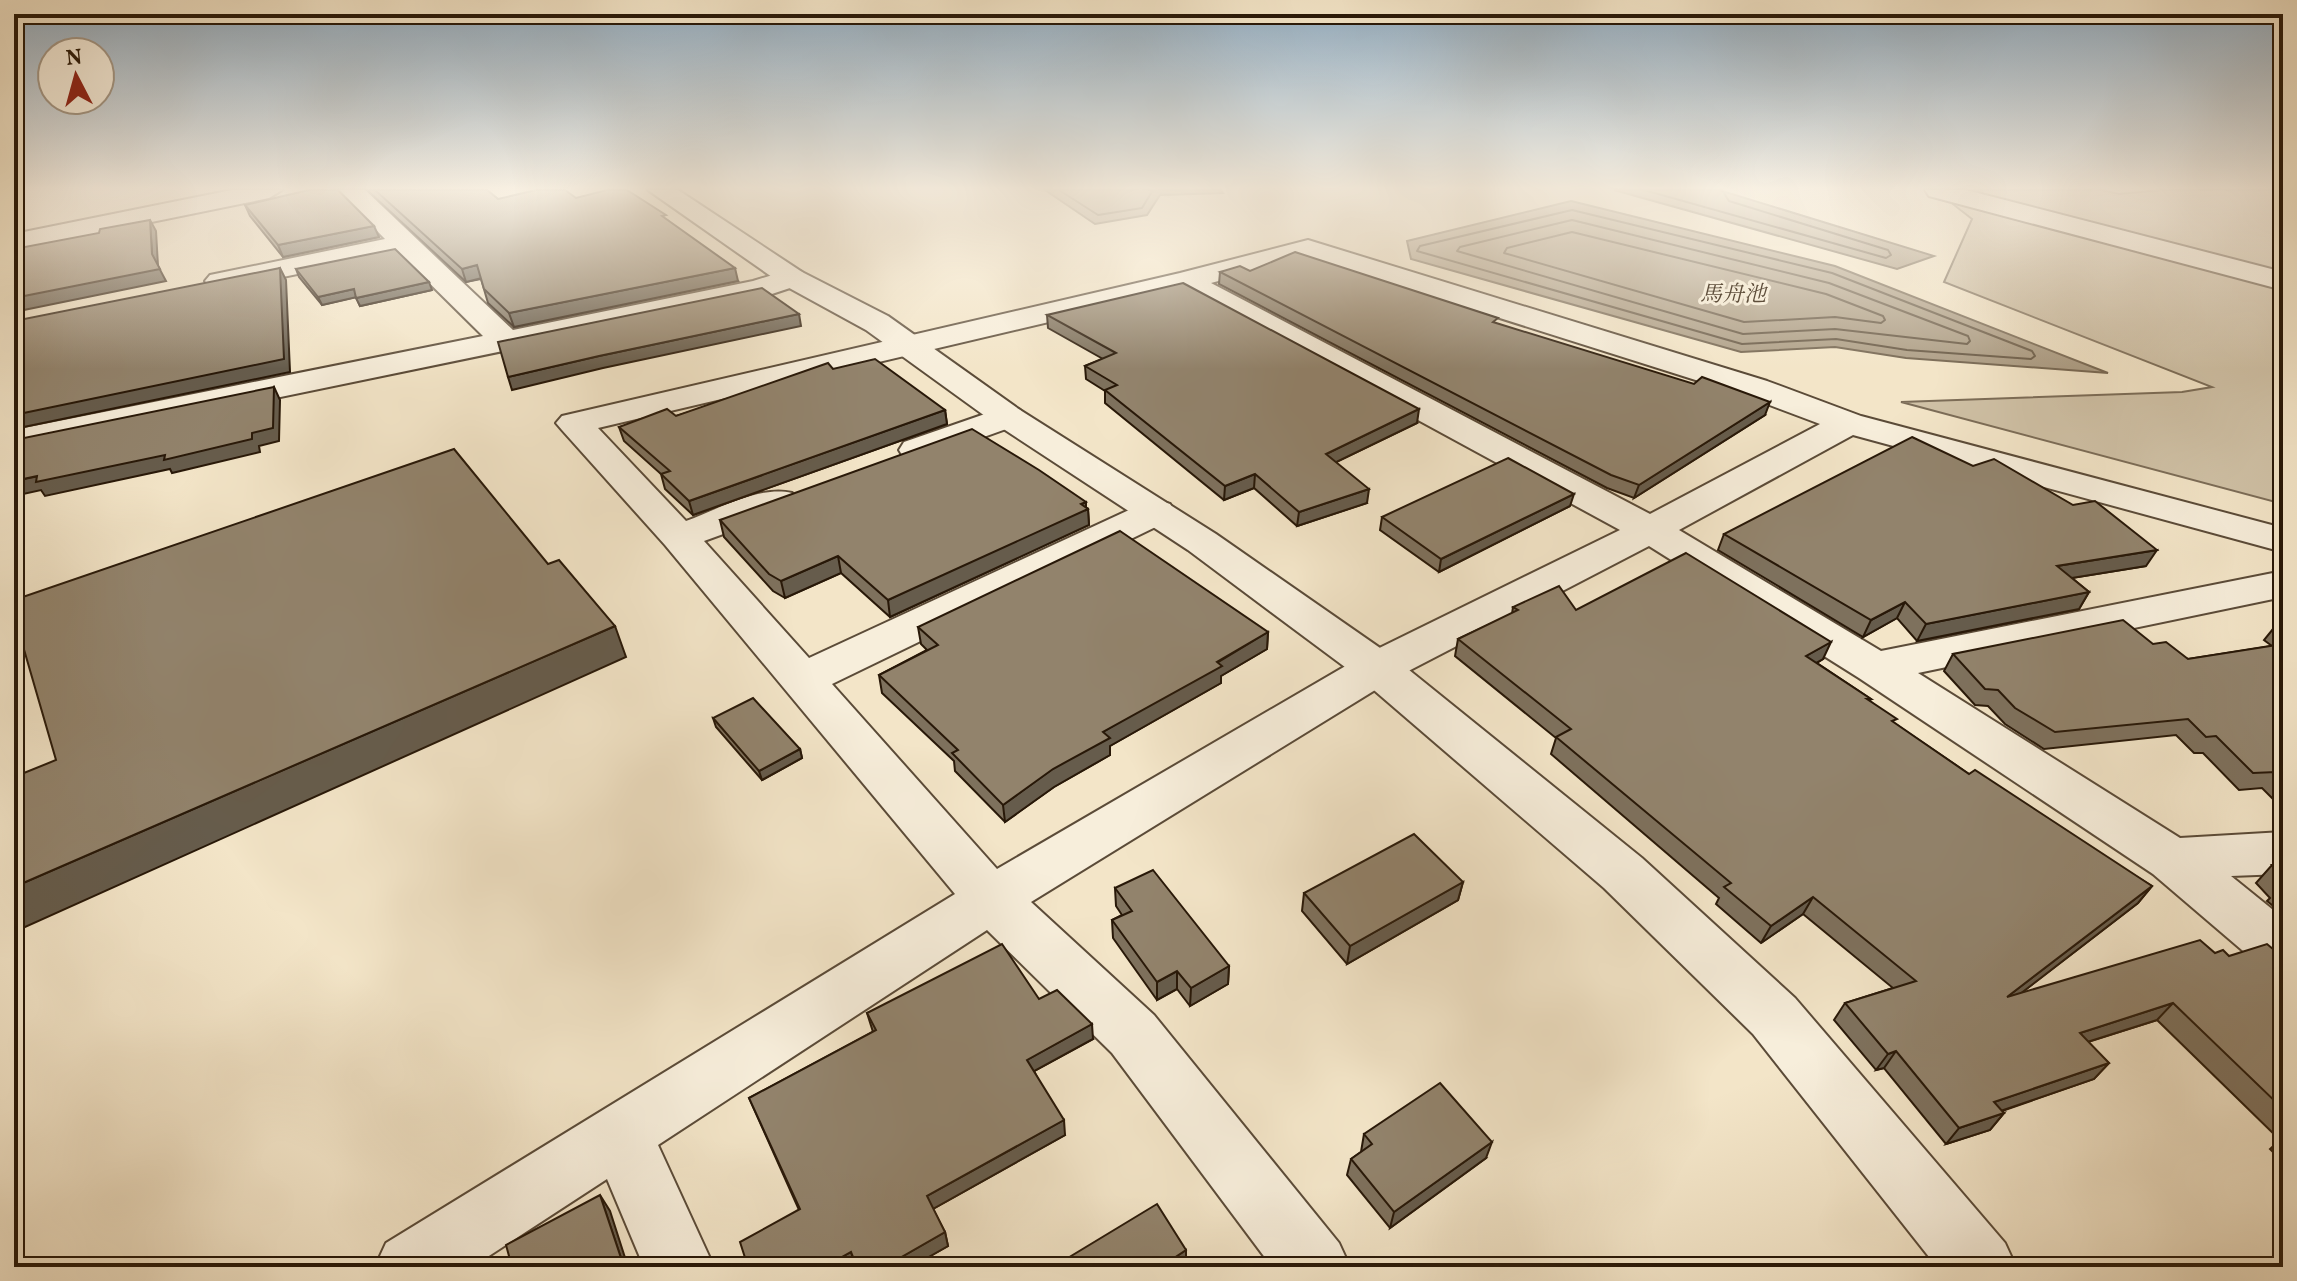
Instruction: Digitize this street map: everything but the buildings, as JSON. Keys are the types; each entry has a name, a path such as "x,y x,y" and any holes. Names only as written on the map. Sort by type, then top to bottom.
{"street":[{"path":"195,286 373,250"},
{"path":"413,250 504,339"},
{"path":"750,250 792,278 877,323 1008,417 1156,512 1377,668 1623,873 1774,1016 1981,1267"},
{"path":"1301,250 1185,281 574,423 679,537 991,899 1133,1034 1315,1267"},
{"path":"1314,250 1755,388 1849,423 2283,540"},
{"path":"2155,250 2283,281"},
{"path":"14,441 760,289 792,278"},
{"path":"1185,281 1650,530 1875,667 2172,859 2283,951"},
{"path":"888,460 1008,417"},
{"path":"410,1267 991,899 1377,668 1650,530 1849,423"},
{"path":"679,537 813,488"},
{"path":"802,680 1156,512"},
{"path":"1875,667 2283,584"},
{"path":"2172,859 2283,853"},
{"path":"620,1134 679,1267"}],"shaded area":[{"path":"1958,250 2283,250 2283,504 1901,402 2182,392 2212,387 1944,282"}],"water":[{"name":"馬舟池","path":"1409,250 1769,250 1835,266 2108,373 1906,358 1835,347 1741,352 1411,259"},
{"path":"1828,250 1914,250 1934,256 1897,269"}]}
